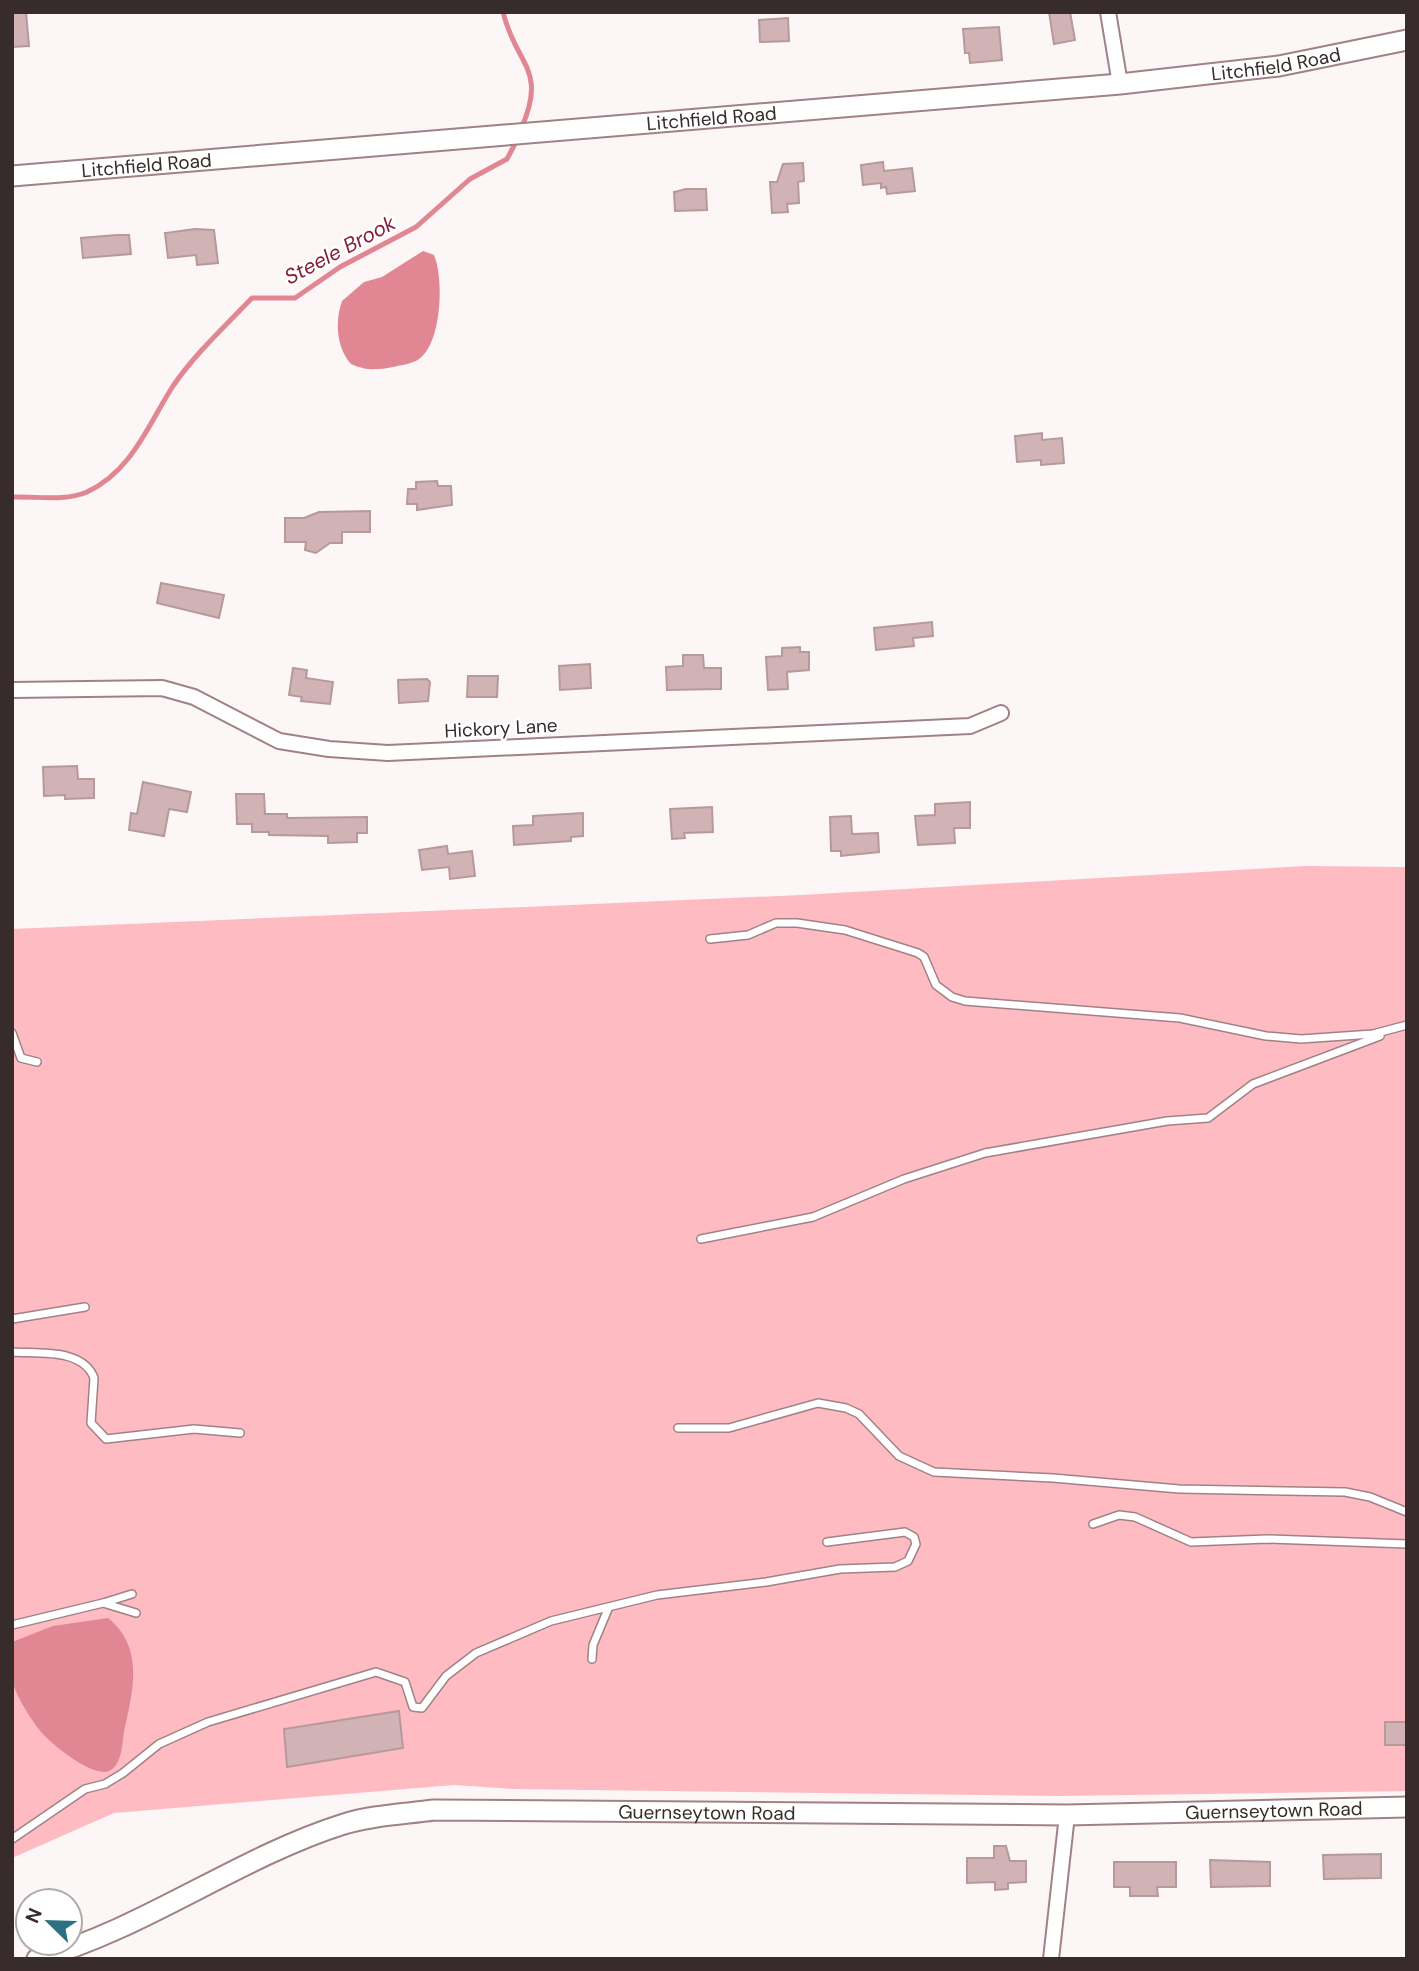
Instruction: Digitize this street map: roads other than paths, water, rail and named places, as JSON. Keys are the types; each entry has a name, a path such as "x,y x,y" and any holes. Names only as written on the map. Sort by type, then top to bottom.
{"street":[{"path":"1108,12 1120,84"},
{"name":"Litchfield Road","path":"12,176 1120,84 1279,65 1403,45"},
{"name":"Hickory Lane","path":"12,690 162,688 194,697 279,741 329,750 388,753 970,726 1001,713"},
{"name":"Guernseytown Road","path":"37,1959 114,1931 254,1862 345,1824 434,1810 1067,1815 1407,1807"},
{"path":"1051,1959 1067,1815"}],"lane":[{"path":"710,939 748,935 776,923 818,924 918,953 924,957 936,985 952,997 965,1001 1180,1018 1266,1036 1301,1039 1387,1032"},
{"path":"701,1239 813,1217 904,1179 985,1153 1167,1121 1208,1118 1253,1084 1359,1046 1407,1025"},
{"path":"12,1033 21,1058 37,1062"},
{"path":"12,1319 85,1307"},
{"path":"12,1352 71,1356 91,1371 94,1378 91,1423 106,1439 194,1429 240,1433"},
{"path":"678,1428 729,1428 818,1404 832,1405 859,1414 899,1456 934,1472 1053,1478 1179,1489 1345,1492 1370,1497 1407,1512"},
{"path":"1093,1524 1119,1515 1135,1517 1191,1542 1267,1539 1407,1544"},
{"path":"12,1839 85,1789 105,1784 123,1773 159,1744 208,1722 376,1672 405,1682 413,1707 422,1708 446,1676 493,1644 551,1621 657,1595 766,1582 840,1569 895,1567 908,1561 916,1544 914,1537 905,1532 827,1542"},
{"path":"12,1625 132,1594"},
{"path":"103,1603 136,1613"},
{"path":"592,1659 593,1645 608,1609"}],"waterway":[{"name":"Steele Brook","path":"503,12 531,79 529,109 521,129"},
{"name":"Steele Brook","path":"12,497 69,497 87,492 103,483 138,446 173,386 191,363 252,298 295,298 340,267 416,227 470,179 507,159 518,138"}]}
